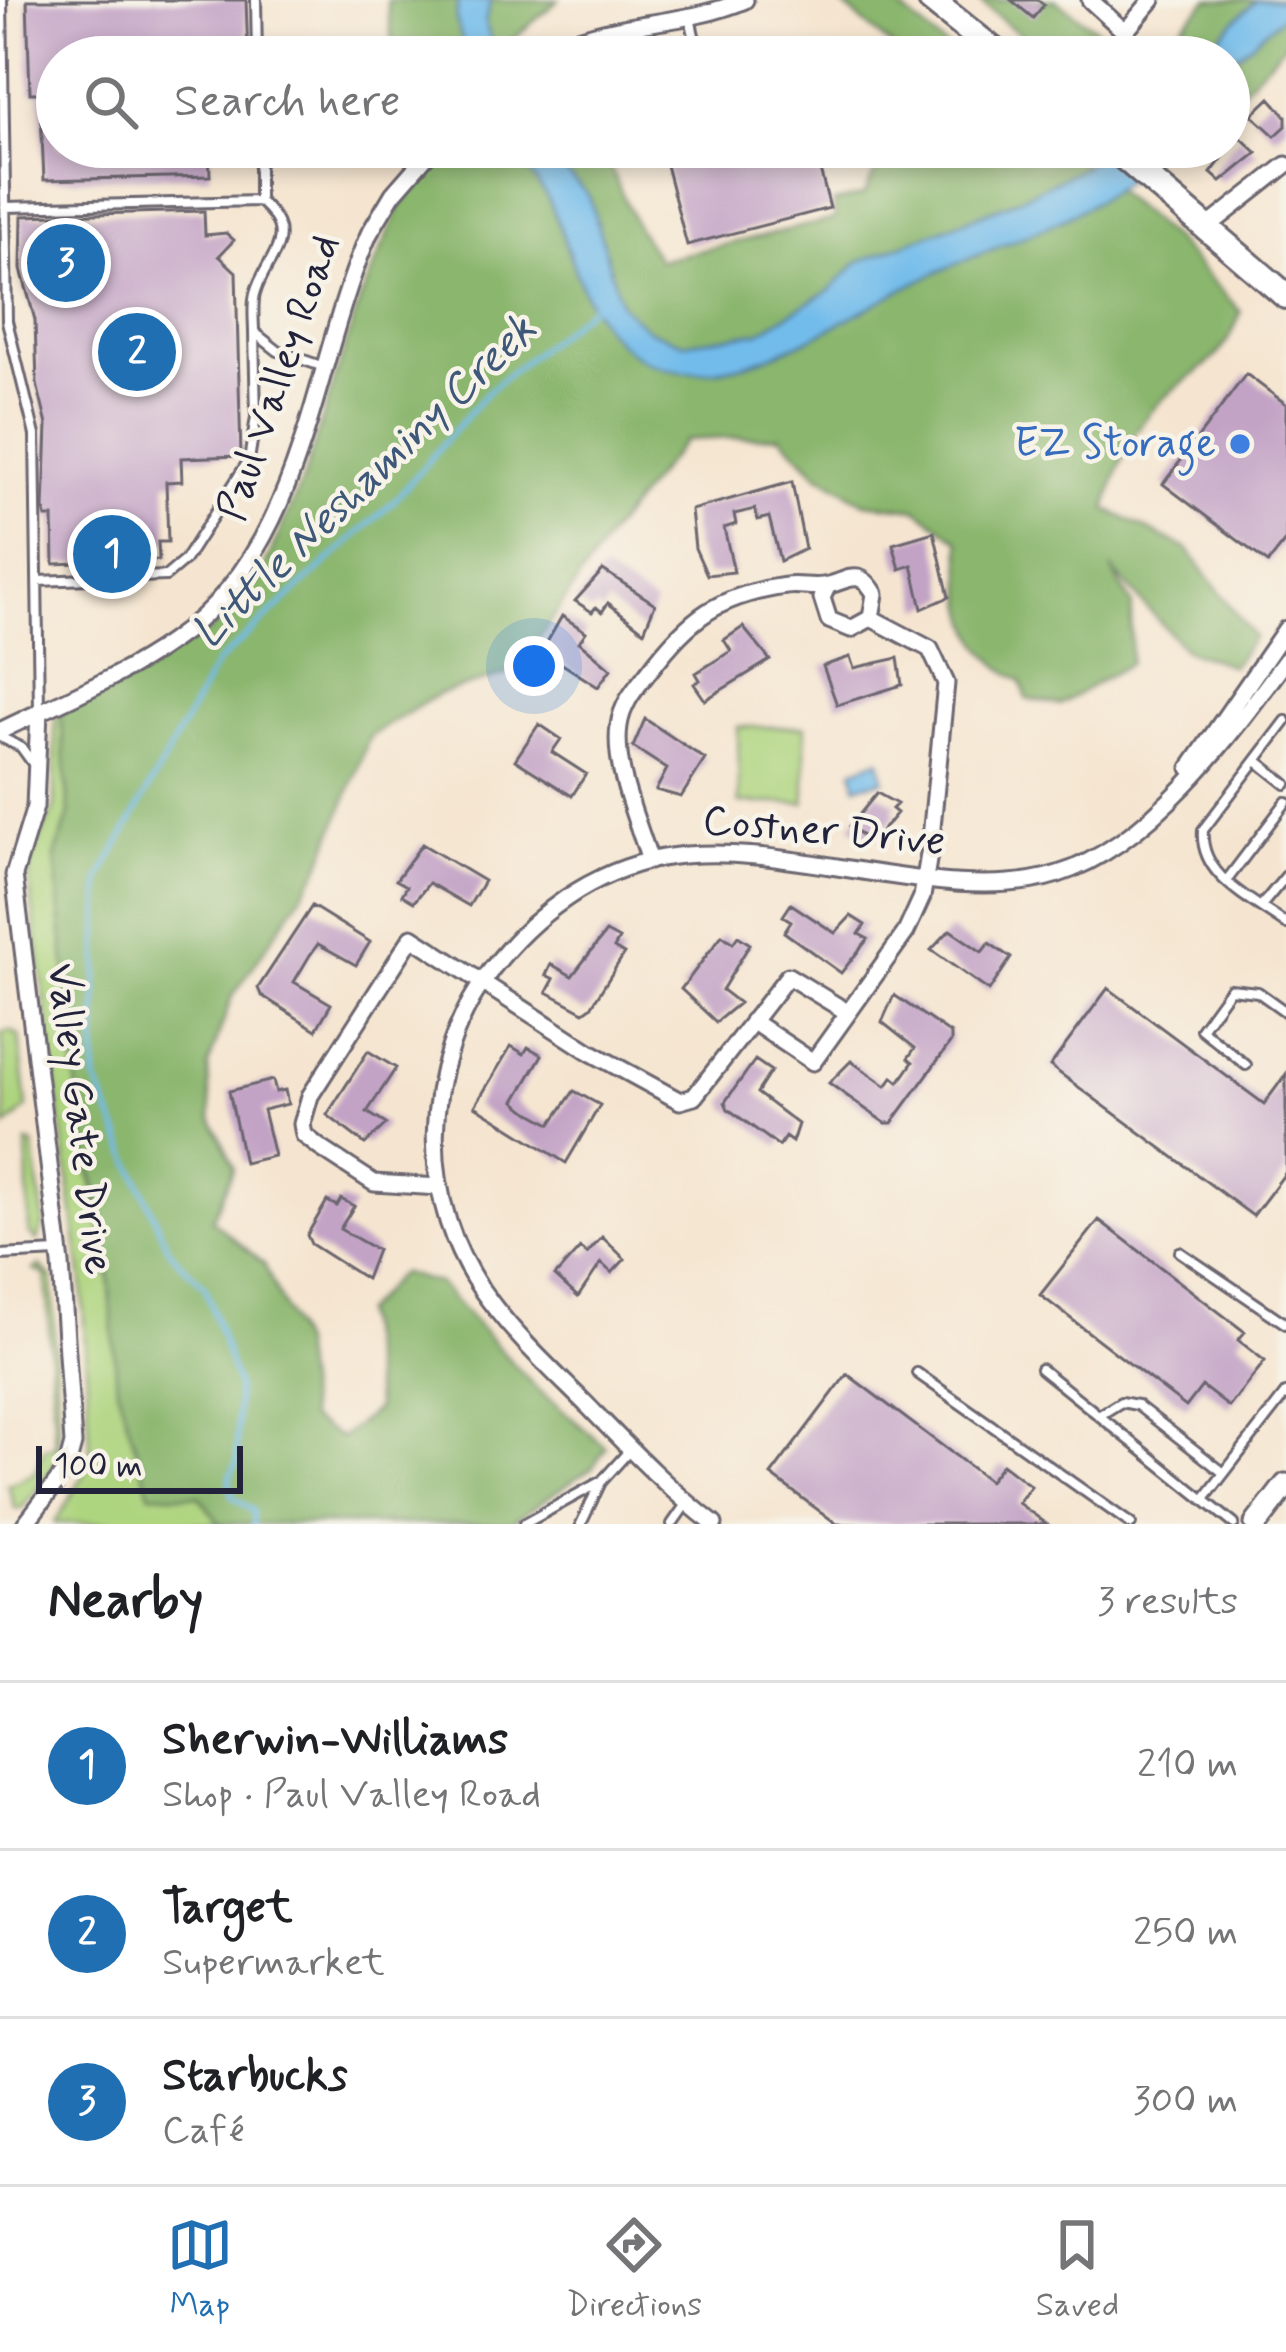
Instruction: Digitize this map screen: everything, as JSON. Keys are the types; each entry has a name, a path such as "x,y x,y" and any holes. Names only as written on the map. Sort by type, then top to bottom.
{"main road":[{"path":"932,0 976,36"},
{"path":"1137,168 1286,296"}],"street":[{"path":"586,36 690,18 745,0"},
{"path":"1090,0 1125,32 1152,0"},
{"path":"1206,228 1286,165"},
{"name":"Paul Valley Road","path":"0,734 173,641 229,590 275,515 369,233 416,168"},
{"path":"650,861 619,738 625,703 682,628 702,612 787,586 827,587 847,575 859,577 875,594 871,618"},
{"path":"827,587 822,598 829,620 851,629 871,618"},
{"path":"752,1021 813,1062 899,944 926,877 946,683 930,649 871,618"},
{"name":"Costner Drive","path":"1179,786 1214,726 1286,629"},
{"name":"Costner Drive","path":"714,1524 631,1450 487,1298 460,1249 439,1187 434,1130 440,1083 453,1039 481,983 549,910 593,883 650,861 746,855 1010,883 1058,874 1109,852 1150,820 1234,731 1286,661"},
{"name":"Valley Gate Drive","path":"25,1524 66,1470 73,1444 60,1252 14,875 39,776 39,712"},
{"path":"439,1187 374,1183 304,1135 302,1114 412,937 680,1101 694,1097 788,976 847,1012"},
{"path":"1256,1524 1286,1485"}],"lane":[{"path":"2,0 7,321 35,435 39,712"},
{"path":"256,0 257,36"},
{"path":"690,18 695,36"},
{"path":"259,168 259,201"},
{"path":"5,207 259,201 275,214 280,232 274,265 255,292 256,417 250,460 185,560 166,576 37,581"},
{"path":"254,332 278,351 325,367"},
{"path":"1286,721 1203,830 1201,853 1227,880 1286,924"},
{"path":"0,734 21,747 39,776"},
{"path":"1256,761 1286,784"},
{"path":"1227,880 1286,802"},
{"path":"1261,906 1286,876"},
{"path":"1246,1065 1201,1029 1230,989 1258,992 1286,1012"},
{"path":"0,1255 60,1252"},
{"path":"1180,1252 1286,1324"},
{"path":"1041,1369 1234,1524"},
{"path":"917,1373 1131,1524"},
{"path":"1204,1498 1286,1393"},
{"path":"1100,1415 1121,1402 1137,1405 1224,1473"},
{"path":"580,1524 602,1482 631,1450"},
{"path":"528,1523 602,1482"},
{"path":"672,1524 687,1503"}],"green space":[{"path":"387,0 559,0 517,36 391,36"},
{"path":"837,0 891,0 933,36 879,36"},
{"path":"978,0 1055,0 1107,36 1022,36"},
{"path":"1208,0 1286,0 1286,43 1250,81 1250,36 1172,36"},
{"path":"432,168 610,168 637,227 659,260 835,219 834,202 864,195 877,168 1089,168 1175,241 1241,312 1217,355 1161,401 1141,425 1120,465 1106,509 1187,549 1254,637 1232,666 1185,650 1111,568 1132,604 1130,663 1060,705 1027,699 1021,681 987,654 977,639 966,604 960,541 916,509 865,503 818,474 780,436 685,440 613,529 517,671 437,695 370,736 319,869 231,999 208,1066 211,1117 234,1167 212,1220 264,1264 300,1344 309,1419 341,1438 377,1409 362,1313 400,1273 438,1283 536,1388 606,1447 593,1467 509,1524 220,1524 199,1496 150,1494 117,1388 106,1234 80,1119 55,857 69,814 61,714 210,630 260,577 304,476 360,300 400,206"},
{"path":"61,714 69,814 55,857 80,1119 150,1493 199,1496 220,1524 55,1523 84,1475 90,1448 82,1281 29,881 32,859 55,806 55,718"},
{"path":"738,727 805,727 805,803 739,803"},
{"path":"11,1031 19,1036 27,1108 6,1127 2,1034"},
{"path":"27,1143 33,1145 44,1223 37,1241 29,1233"},
{"path":"40,1266 52,1278 59,1450 54,1467 22,1508 15,1509 8,1485 34,1473 45,1448 55,1447 46,1275 34,1270"}],"water":[{"path":"458,0 491,0 485,22 489,36 461,36"},
{"path":"1256,0 1286,0 1286,13 1250,44 1250,36 1219,36"},
{"path":"526,168 562,168 589,196 621,305 648,330 684,343 759,332 830,290 858,262 1008,204 1082,168 1140,168 1083,209 1054,223 931,275 791,348 715,371 678,371 644,360 608,331 584,292 548,199"},
{"path":"880,759 884,780 856,786 853,770"}],"building":[{"path":"27,0 246,0 247,36 36,36 36,93 30,93"},
{"path":"1011,0 1038,0 1044,5 1033,18"},
{"path":"1270,98 1286,116 1286,126 1275,136 1252,115"},
{"path":"43,168 210,168 210,176 44,180"},
{"path":"667,168 820,168 830,208 687,245"},
{"path":"1215,168 1238,168 1221,182 1211,173"},
{"path":"204,211 205,235 226,233 234,240 219,256 236,272 241,456 181,458 182,481 166,482 168,542 158,542 159,560 54,564 53,517 46,517 44,509 47,425 37,384 35,320 21,269 22,216"},
{"name":"EZ Storage","path":"1246,374 1286,404 1286,540 1268,563 1163,484"},
{"path":"792,482 805,549 780,561 769,517 758,520 755,509 734,514 736,524 724,528 734,572 707,575 695,548 691,510"},
{"path":"934,532 949,597 922,609 912,565 900,569 893,544"},
{"path":"603,570 655,604 644,631 608,603 602,612 596,607 592,612 575,601"},
{"path":"562,616 586,632 579,642 611,669 598,687 542,651"},
{"path":"743,627 770,660 705,700 694,684 700,680 696,673 731,651 724,640"},
{"path":"850,657 854,668 898,658 902,685 837,705 823,666"},
{"path":"645,719 705,759 681,797 656,790 667,769 633,747"},
{"path":"539,724 561,739 552,752 586,774 572,796 515,760"},
{"path":"877,793 897,804 892,809 897,813 876,838 872,834 867,840 850,826"},
{"path":"422,844 484,881 469,906 429,883 414,902 402,895 407,886 396,880"},
{"path":"791,904 835,933 851,916 865,925 859,934 868,939 841,973 784,932 791,921 783,916"},
{"path":"312,906 370,942 356,965 318,944 310,955 294,982 331,1004 316,1030 261,995 258,988"},
{"path":"950,930 982,952 989,943 1011,958 989,991 931,950"},
{"path":"606,932 619,939 614,948 624,954 591,1007 584,1012 547,992 554,979 546,975 551,964 572,976"},
{"path":"722,935 733,943 738,936 750,944 722,990 739,1003 716,1022 681,989"},
{"path":"1108,988 1264,1104 1286,1074 1286,1172 1253,1216 1050,1066"},
{"path":"894,995 951,1034 951,1042 892,1123 885,1123 829,1083 851,1061 886,1086 893,1077 899,1082 913,1062 908,1058 915,1048 882,1022"},
{"path":"511,1046 524,1054 528,1047 542,1055 515,1101 524,1109 551,1124 574,1091 600,1105 566,1163 475,1106"},
{"path":"368,1051 396,1068 367,1112 386,1124 365,1144 327,1115"},
{"path":"755,1060 771,1071 757,1093 798,1124 792,1142 785,1137 779,1146 728,1109 725,1102"},
{"path":"273,1080 276,1092 285,1090 288,1104 263,1110 274,1156 244,1163 229,1091"},
{"path":"341,1199 354,1206 340,1229 377,1250 366,1279 311,1244 307,1235 327,1201 337,1206"},
{"path":"1099,1220 1245,1332 1238,1340 1265,1361 1229,1407 1202,1386 1186,1407 1040,1295"},
{"path":"602,1237 625,1259 612,1273 601,1263 578,1297 555,1276 580,1248 587,1254"},
{"path":"847,1374 989,1481 1002,1464 1031,1486 1018,1503 1047,1524 837,1524 771,1475"}],"waterway":[{"name":"Little Neshaminy Creek","path":"253,1524 253,1511 232,1496 229,1479 237,1462 237,1387 205,1287 169,1251 95,1078 100,879 216,664 394,501 488,391 593,305"}],"place":[{"name":"Starbucks","path":"66,263"},
{"name":"Target","path":"137,352"},
{"name":"EZ Storage","path":"1240,444"},
{"name":"Sherwin-Williams","path":"112,554"}]}
